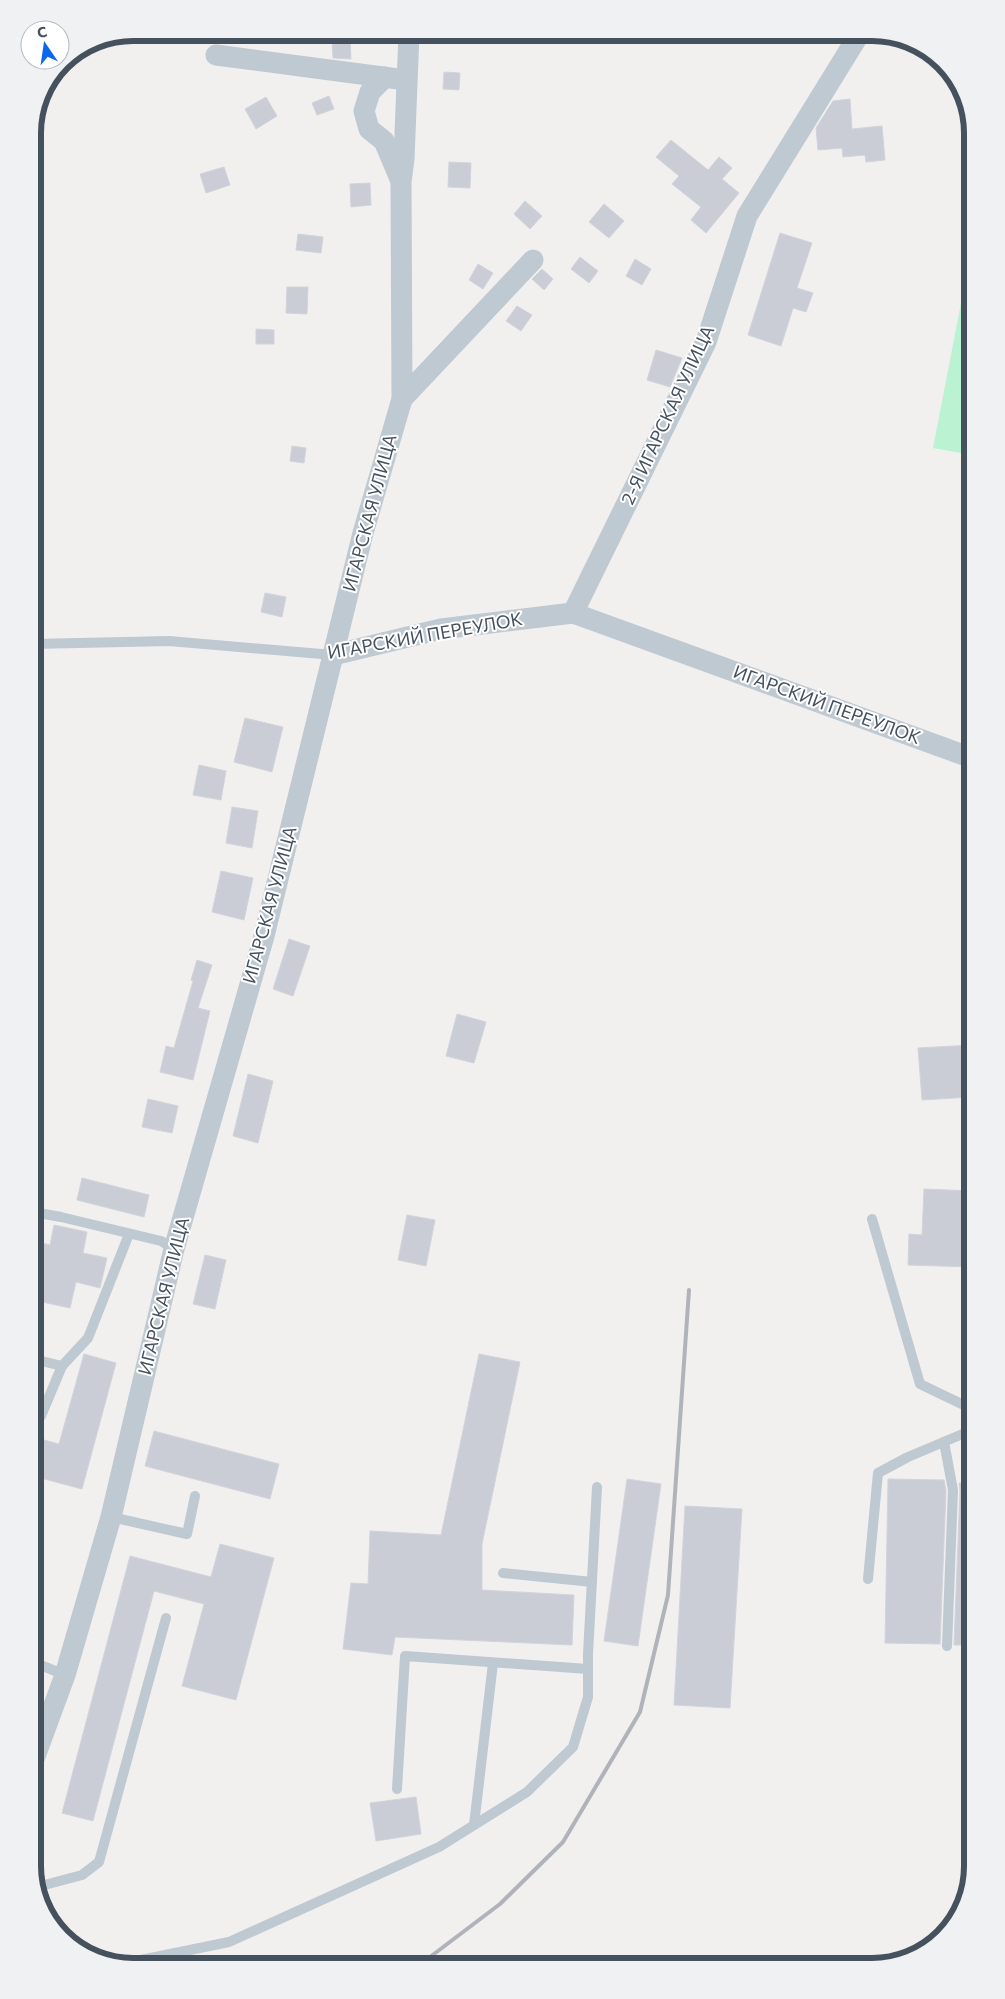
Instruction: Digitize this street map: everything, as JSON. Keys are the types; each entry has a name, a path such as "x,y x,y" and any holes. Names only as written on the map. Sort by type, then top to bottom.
{"street":[{"name":"ИГАРСКАЯ УЛИЦА","path":"41,1738 65,1675 111,1517 174,1249 264,936 363,533 402,399 401,182 404,158 408,41"},
{"name":"2-Я ИГАРСКАЯ УЛИЦА","path":"573,613 706,342 747,216 855,41"},
{"path":"216,55 406,80"},
{"path":"385,77 370,92 364,110 369,129 384,141 401,182"},
{"path":"402,399 533,260"},
{"name":"ИГАРСКИЙ ПЕРЕУЛОК","path":"333,655 440,630 573,613 964,755"}],"lane":[{"name":"ИГАРСКИЙ ПЕРЕУЛОК","path":"41,644 169,641 333,655"},
{"path":"41,1213 61,1216 161,1241 174,1249"},
{"path":"872,1219 920,1384 964,1405"},
{"path":"41,1416 62,1366 88,1338 129,1234"},
{"path":"41,1361 62,1366"},
{"path":"868,1580 878,1473 908,1457 964,1433"},
{"path":"944,1442 953,1490 947,1646"},
{"path":"151,1958 229,1942 439,1847 527,1792 573,1746 588,1697 597,1487"},
{"path":"111,1517 187,1534 195,1496"},
{"path":"503,1573 592,1582"},
{"path":"44,1885 82,1875 99,1862 166,1618"},
{"path":"396,1790 405,1656 588,1669"},
{"path":"474,1825 493,1663"},
{"path":"41,1666 65,1675"}],"green space":[{"path":"964,287 964,454 933,448"}],"building":[{"path":"332,41 350,41 351,59 333,58"},
{"path":"444,72 460,73 459,90 443,89"},
{"path":"329,96 334,109 317,115 312,103"},
{"path":"266,97 277,116 256,129 245,109"},
{"path":"850,99 852,129 882,126 885,160 866,162 865,155 843,157 842,148 818,150 816,128 833,101"},
{"path":"671,140 708,170 719,157 732,168 722,179 739,193 706,233 691,220 701,207 672,184 679,176 656,157"},
{"path":"449,162 471,163 470,188 448,187"},
{"path":"224,167 230,185 206,193 200,174"},
{"path":"370,183 371,205 351,207 350,184"},
{"path":"525,201 542,216 530,229 514,214"},
{"path":"604,204 624,221 609,238 589,222"},
{"path":"780,233 812,243 797,288 813,293 806,312 793,308 781,346 748,335"},
{"path":"298,234 323,237 321,253 296,250"},
{"path":"580,257 598,271 589,283 571,269"},
{"path":"635,259 651,269 642,285 626,276"},
{"path":"478,264 493,273 483,289 469,280"},
{"path":"542,269 553,279 544,290 532,279"},
{"path":"287,287 308,287 307,314 286,313"},
{"path":"517,306 532,315 521,331 506,321"},
{"path":"256,329 274,330 274,344 256,344"},
{"path":"656,350 682,358 670,387 647,380"},
{"path":"292,446 306,448 304,463 290,461"},
{"path":"265,593 286,597 282,617 261,612"},
{"path":"245,718 283,727 272,772 234,762"},
{"path":"199,765 226,771 221,800 193,795"},
{"path":"232,807 258,811 252,848 226,843"},
{"path":"221,871 253,878 244,920 212,912"},
{"path":"289,939 310,946 293,996 273,989"},
{"path":"197,960 212,965 198,1008 210,1011 193,1080 160,1072 166,1046 174,1048"},
{"path":"457,1014 486,1022 474,1063 446,1056"},
{"path":"964,1045 964,1097 922,1100 918,1048"},
{"path":"248,1074 273,1081 258,1143 233,1136"},
{"path":"148,1099 178,1106 172,1133 142,1127"},
{"path":"82,1178 149,1195 144,1217 77,1200"},
{"path":"924,1189 964,1191 964,1267 908,1265 909,1234 922,1235"},
{"path":"407,1215 435,1220 426,1266 398,1260"},
{"path":"54,1225 87,1232 83,1253 107,1258 100,1288 76,1282 70,1308 41,1302 41,1243 50,1245"},
{"path":"205,1255 226,1260 215,1309 193,1304"},
{"path":"84,1354 116,1363 82,1489 41,1478 41,1439 59,1444"},
{"path":"479,1354 520,1362 482,1544 482,1590 574,1595 572,1645 395,1637 392,1655 343,1649 351,1583 368,1584 370,1531 441,1535"},
{"path":"154,1431 279,1464 270,1499 145,1466"},
{"path":"627,1479 661,1484 638,1646 604,1641"},
{"path":"888,1479 944,1480 946,1491 940,1644 885,1643"},
{"path":"959,1483 964,1483 964,1645 954,1645"},
{"path":"685,1506 742,1509 730,1708 674,1705"},
{"path":"220,1544 274,1558 236,1700 182,1686 204,1604 154,1591 93,1821 62,1813 130,1556 211,1577"},
{"path":"416,1797 421,1834 376,1841 370,1803"}],"railway":[{"path":"428,1958 500,1904 563,1842 640,1712 668,1595 689,1290"}]}
